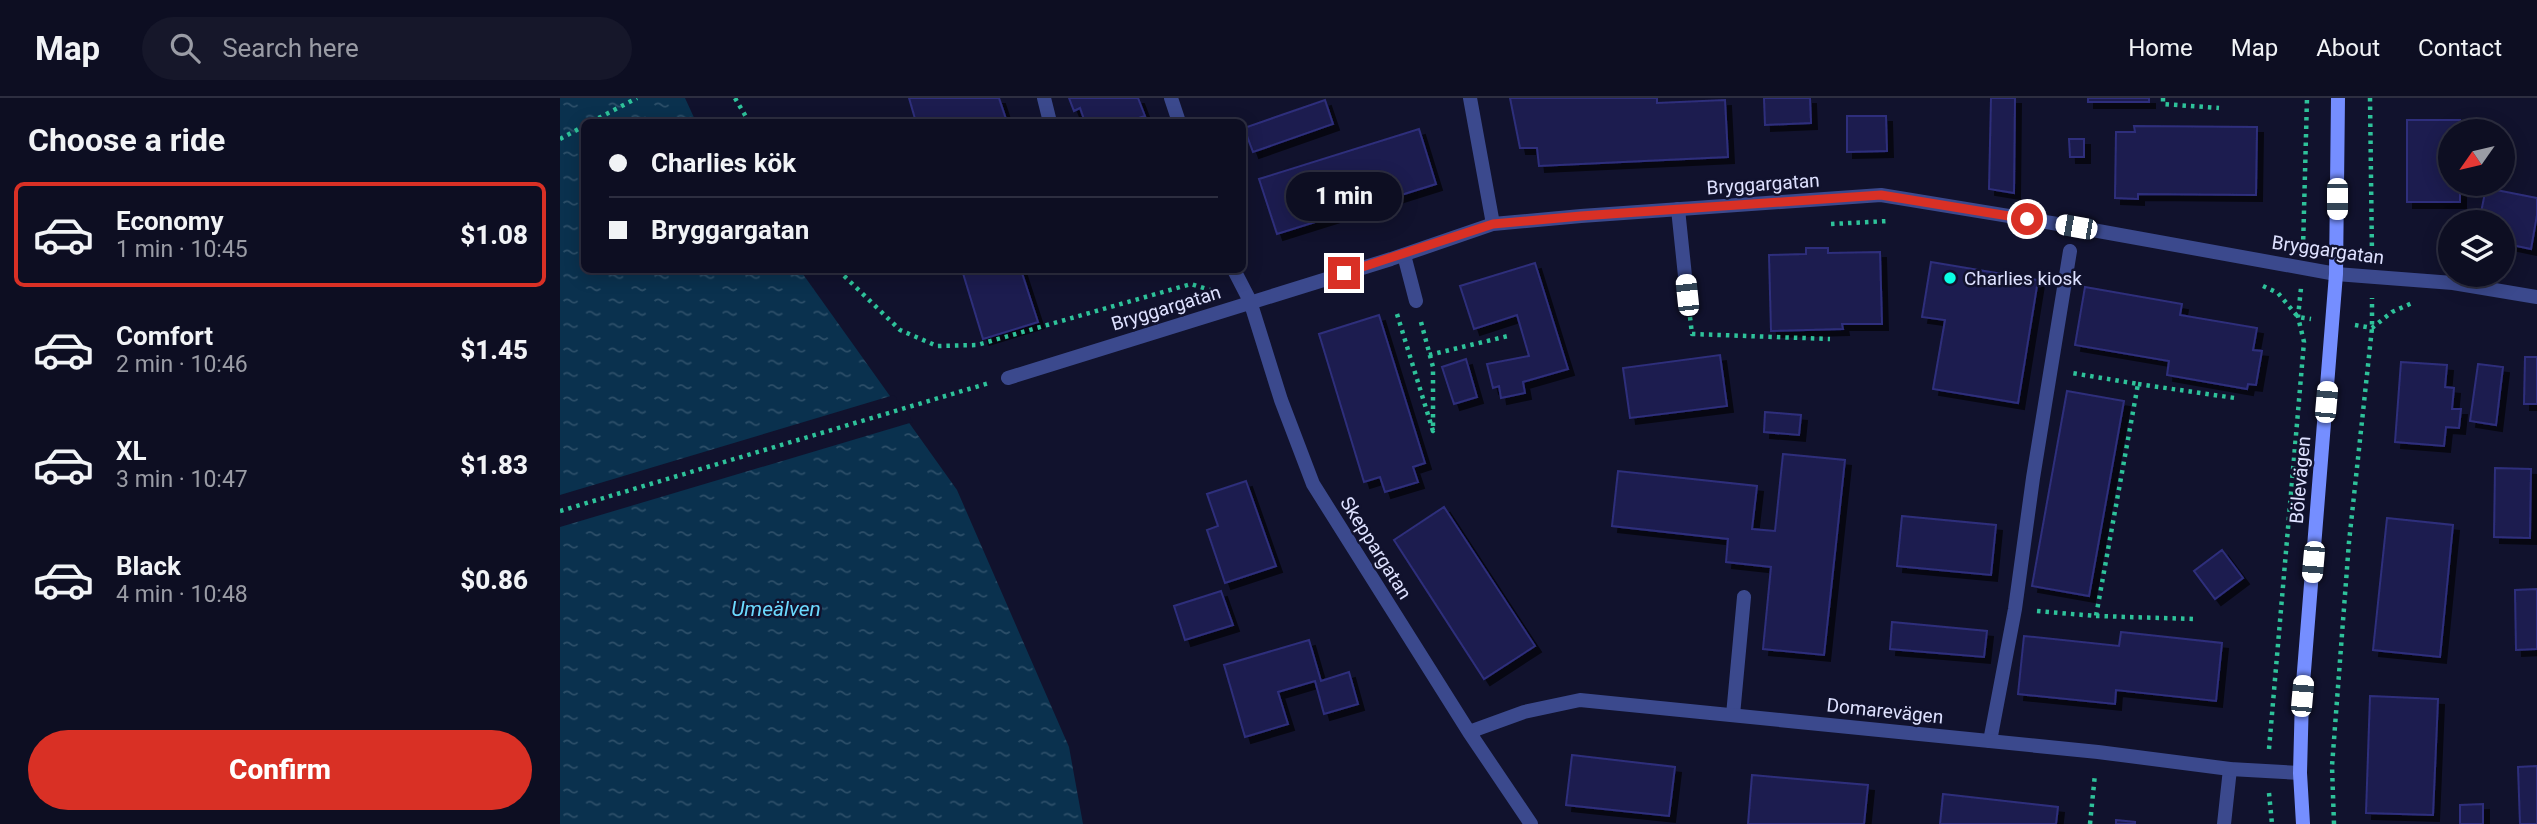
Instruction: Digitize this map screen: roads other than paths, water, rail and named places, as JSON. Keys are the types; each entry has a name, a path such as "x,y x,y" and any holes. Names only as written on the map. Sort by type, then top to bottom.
{"street":[{"path":"1044,98 1049,119"},
{"path":"1171,98 1178,119"},
{"path":"1470,98 1493,224"},
{"name":"Bölevägen","path":"2303,824 2300,773 2302,696 2336,274 2338,98"},
{"name":"Bryggargatan","path":"1008,378 1404,255 1493,224 1881,195 2336,274 2454,283 2537,297"},
{"path":"1678,209 1687,295"},
{"path":"1990,741 2015,609 2033,478 2070,251"},
{"path":"1404,255 1416,301"},
{"name":"Skeppargatan","path":"1236,273 1250,301 1281,400 1313,484 1469,732 1531,824"},
{"path":"1733,715 1744,597"},
{"name":"Domarevägen","path":"1469,732 1524,712 1580,700 2098,752 2230,769 2300,773"},
{"path":"2224,824 2230,769"}],"water":[{"name":"Umeälven","path":"560,98 685,98 695,119 581,119 581,273 802,273 957,490 1069,747 1083,824 560,824"}],"place":[{"name":"Charlies kiosk","path":"1950,278"}]}
